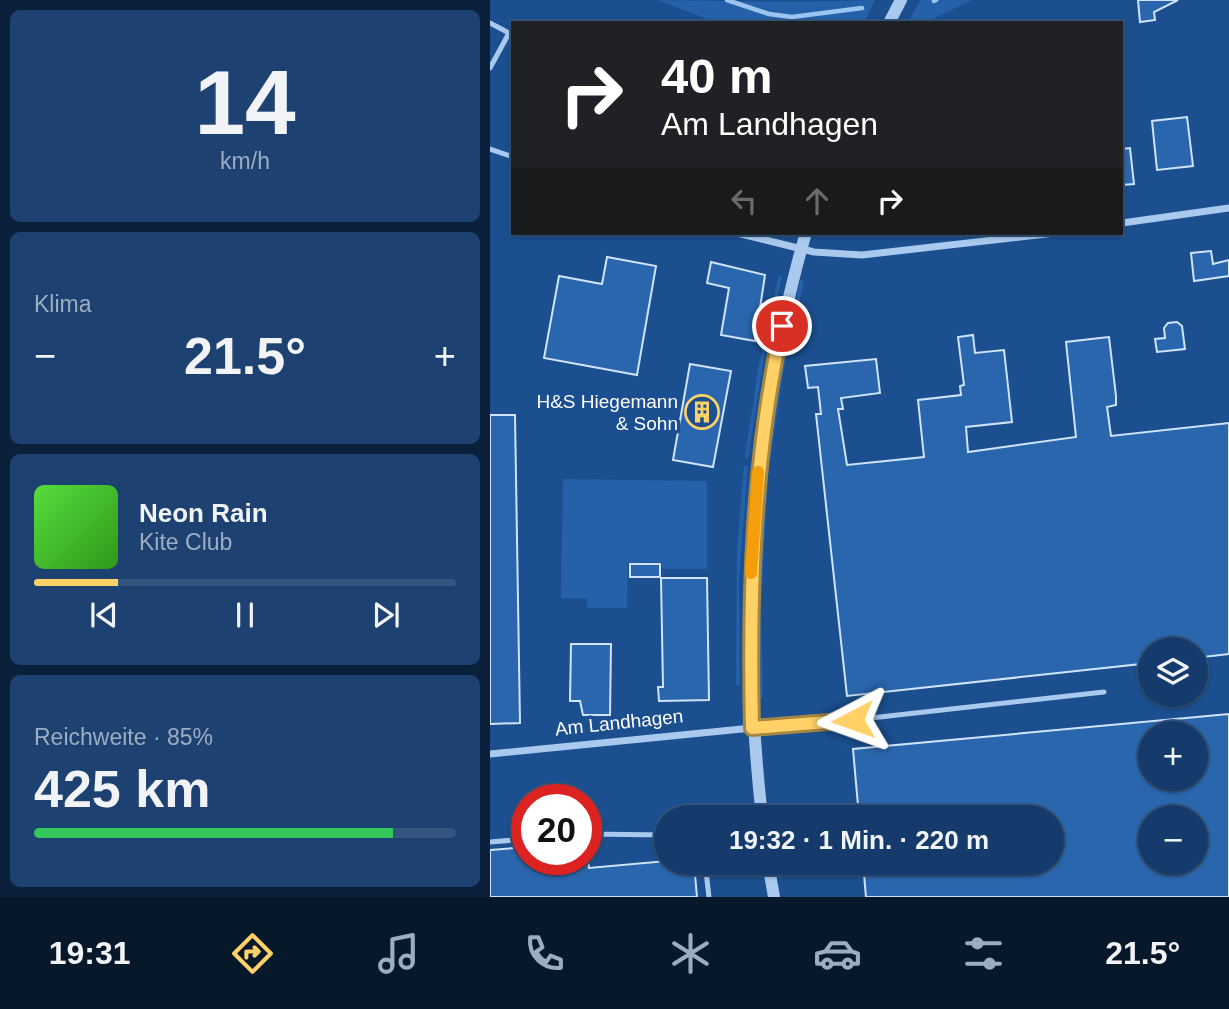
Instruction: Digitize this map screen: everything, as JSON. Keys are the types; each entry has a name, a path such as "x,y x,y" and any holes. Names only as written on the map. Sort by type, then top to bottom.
{"street":[{"path":"890,21 901,0"},
{"path":"1123,223 1229,208"},
{"path":"745,235 801,250 862,255 1037,235"},
{"path":"761,805 752,728 752,539 771,376 805,235"},
{"name":"Am Landhagen","path":"490,754 752,728"},
{"path":"770,875 774,897"}],"lane":[{"path":"490,23 509,33 490,68"},
{"path":"490,149 511,155"},
{"path":"752,728 853,720 1104,692"},
{"path":"602,834 654,835"},
{"path":"490,842 511,840"},
{"path":"706,875 709,897"}],"shaded area":[{"path":"657,0 875,0 865,21 713,21"},
{"path":"920,0 972,0 928,21 909,21"},
{"path":"779,275 782,276 763,365 748,458 745,457 759,364"},
{"path":"800,280 804,281 783,373 770,461 766,461 779,372"},
{"path":"744,466 748,466 739,578 740,685 736,685 737,548"},
{"path":"563,479 707,481 707,569 662,569 661,562 628,563 627,608 587,608 587,598 561,598"},
{"path":"764,479 768,480 761,604 763,697 760,699 757,566"}],"building":[{"path":"1138,0 1178,0 1154,12 1155,20 1140,22"},
{"path":"1187,117 1193,166 1157,170 1152,121"},
{"path":"1130,148 1134,184 1123,185 1123,149"},
{"path":"1211,251 1213,264 1229,260 1229,276 1194,281 1191,253"},
{"path":"607,257 656,266 637,375 544,358 559,276 602,284"},
{"path":"711,262 765,275 755,341 721,335 729,288 707,283"},
{"path":"1177,322 1182,326 1185,349 1157,352 1155,339 1165,338 1164,328 1168,323"},
{"path":"973,335 975,353 1004,350 1012,422 966,427 968,452 1076,437 1066,342 1109,337 1116,396 1116,405 1107,407 1111,436 1229,423 1229,654 1208,656 1208,637 1138,637 1138,664 847,696 816,414 821,414 818,387 808,388 805,366 876,359 880,393 841,398 843,409 838,409 847,465 924,457 918,400 961,395 960,386 964,385 958,337"},
{"name":"H&S Hiegemann & Sohn","path":"690,364 731,371 713,467 673,460"},
{"path":"490,415 515,415 520,723 490,724"},
{"path":"630,564 660,564 660,577 630,577"},
{"path":"661,578 707,578 709,700 659,701 658,687 663,687"},
{"path":"571,644 611,644 610,715 583,715 580,701 570,701"},
{"path":"1229,714 1229,897 866,897 864,875 1064,875 1064,805 858,805 853,749 1138,722 1138,791 1208,791 1208,721 1154,721"},
{"path":"511,848 511,875 602,875 602,867 654,862 654,875 695,875 697,897 490,897 490,850"}],"waterway":[{"path":"727,0 769,14 792,17 862,8"}],"slow traffic":[{"path":"751,573 758,472"}],"place":[{"name":"H&S Hiegemann & Sohn","path":"702,412"}],"route":[{"path":"782,326 771,376 752,539 752,728 853,720"}]}
